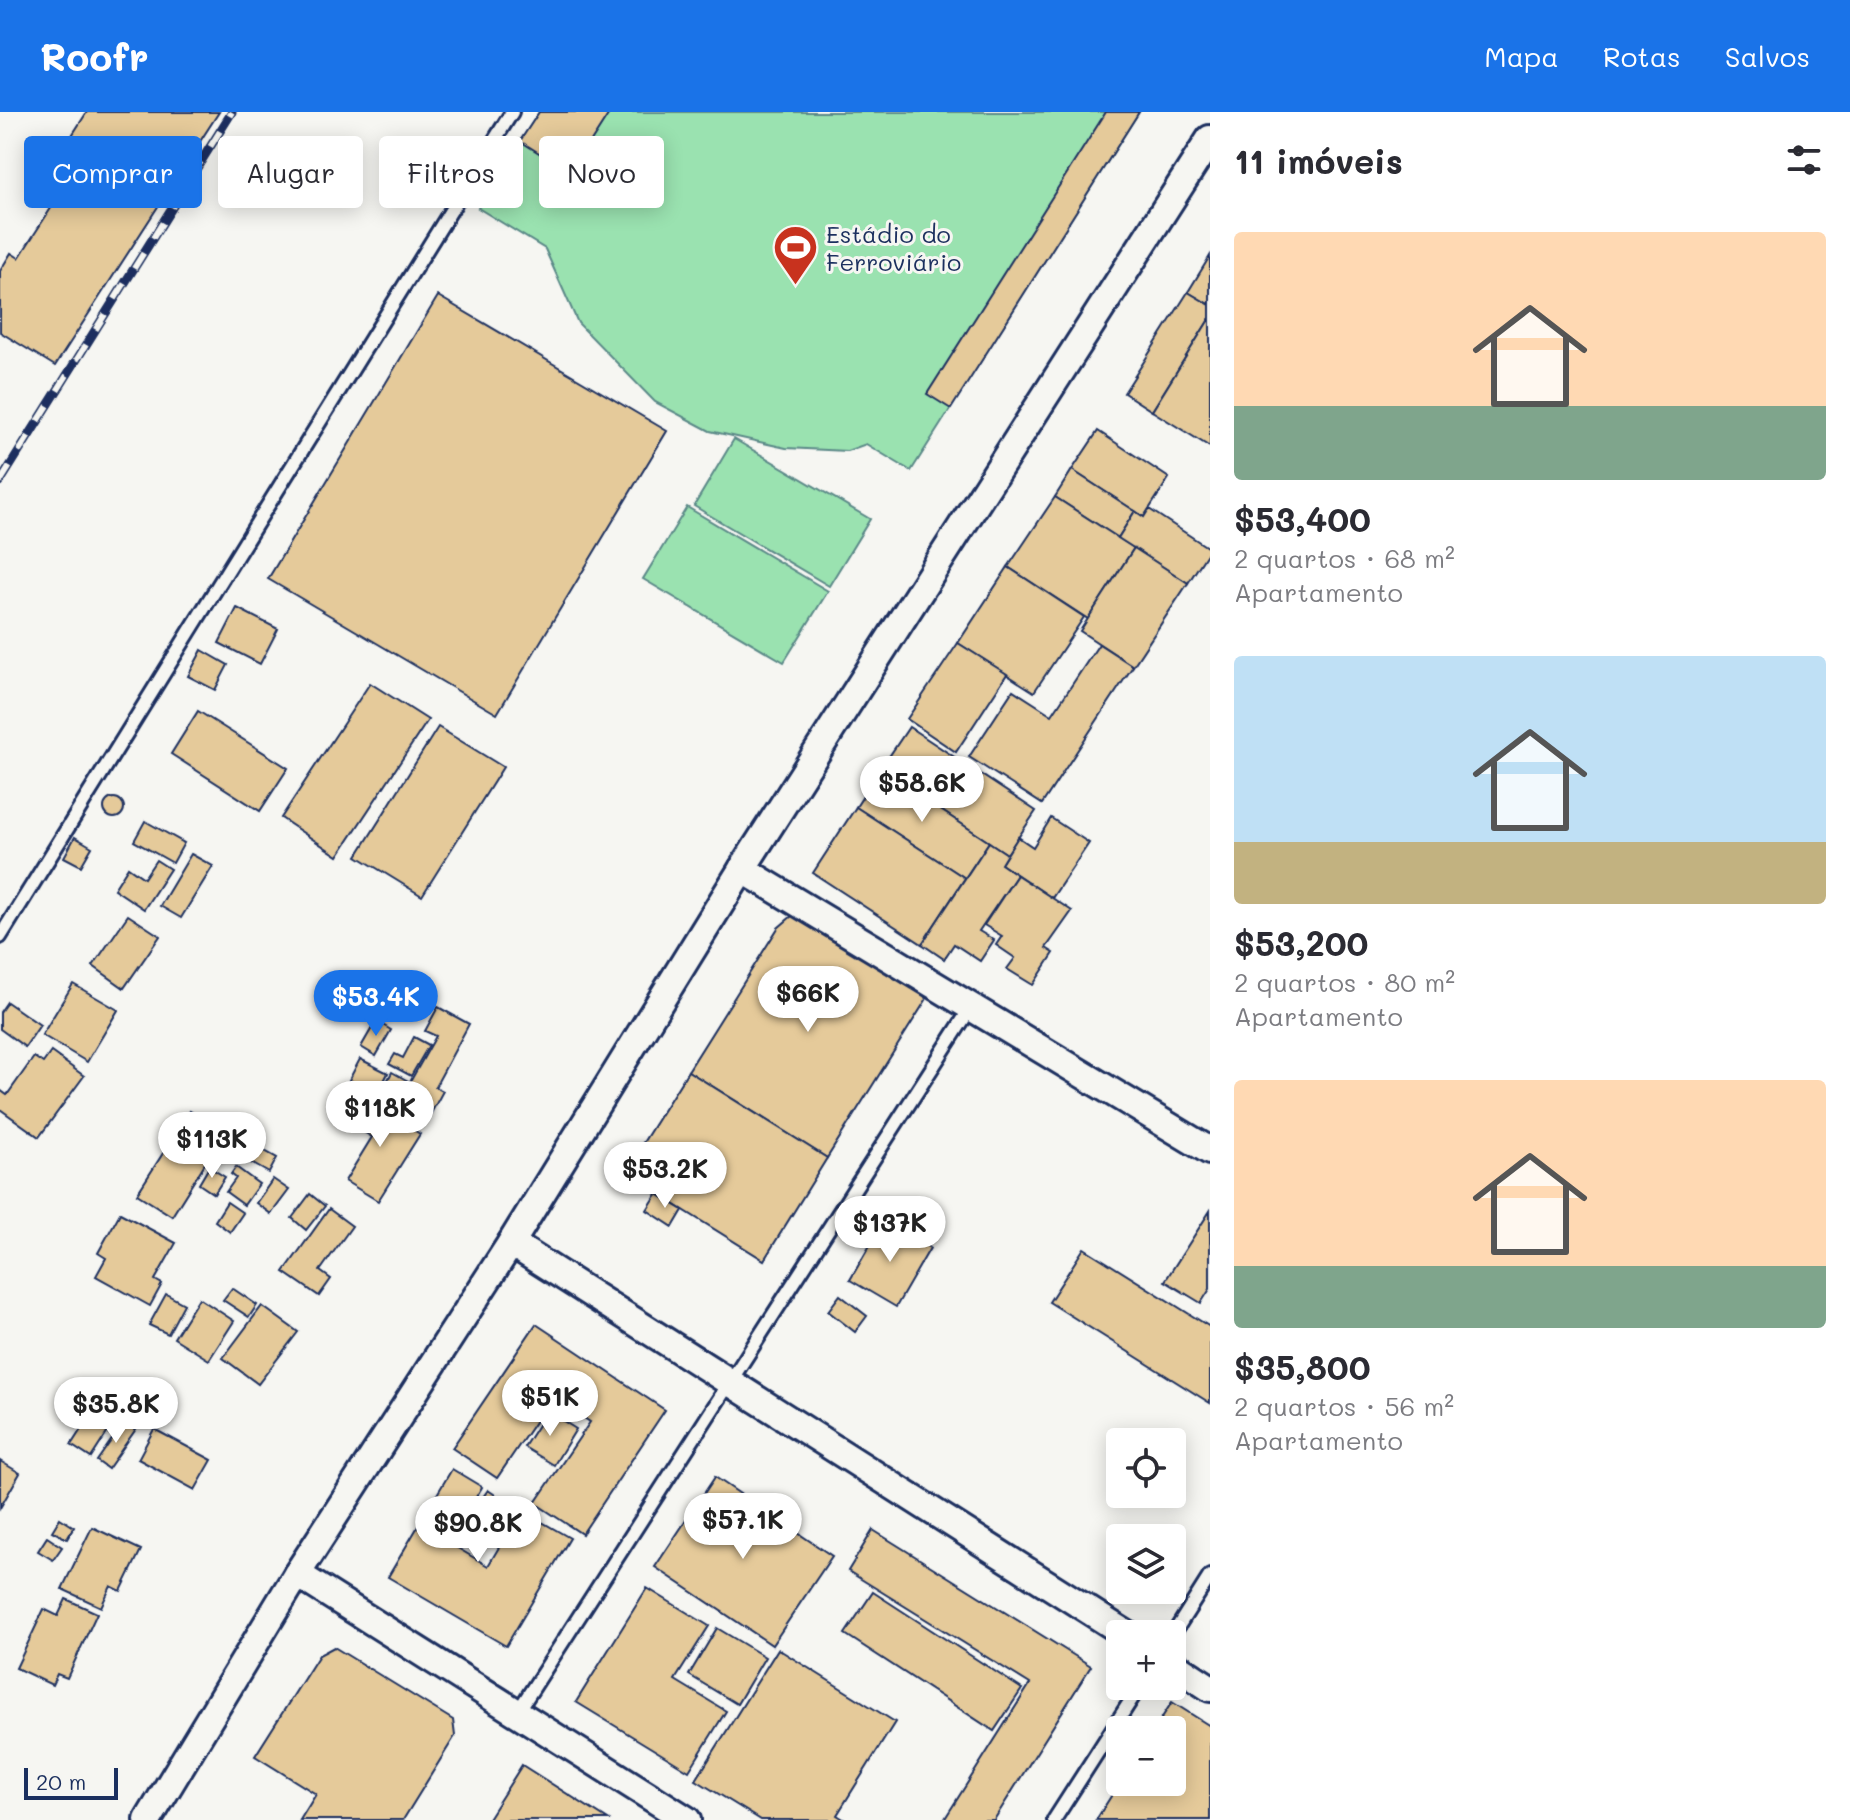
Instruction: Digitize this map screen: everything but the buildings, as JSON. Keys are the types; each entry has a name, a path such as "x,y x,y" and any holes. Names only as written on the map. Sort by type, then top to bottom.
{"street":[{"path":"148,1820 297,1574 511,1243 742,869 1210,139"},
{"path":"742,869 1210,1151"},
{"path":"511,1243 1106,1621"},
{"path":"297,1574 687,1820"},
{"path":"1186,1672 1210,1688"}],"lane":[{"path":"0,937 512,112"},
{"path":"517,1713 970,1009"},
{"path":"1182,1620 1210,1576"},
{"path":"1054,1820 1131,1700"}],"green space":[{"name":"Estádio do Ferroviário","path":"539,112 1139,112 911,471 866,444 847,451 786,448 710,431 655,402 578,323 545,249 478,208 523,208 523,137"},
{"path":"734,439 870,519 829,586 694,506"},
{"path":"687,507 828,591 784,662 643,579"}],"railway":[{"path":"0,482 232,112"}],"place":[{"name":"Estádio do Ferroviário","path":"795,286"}]}
